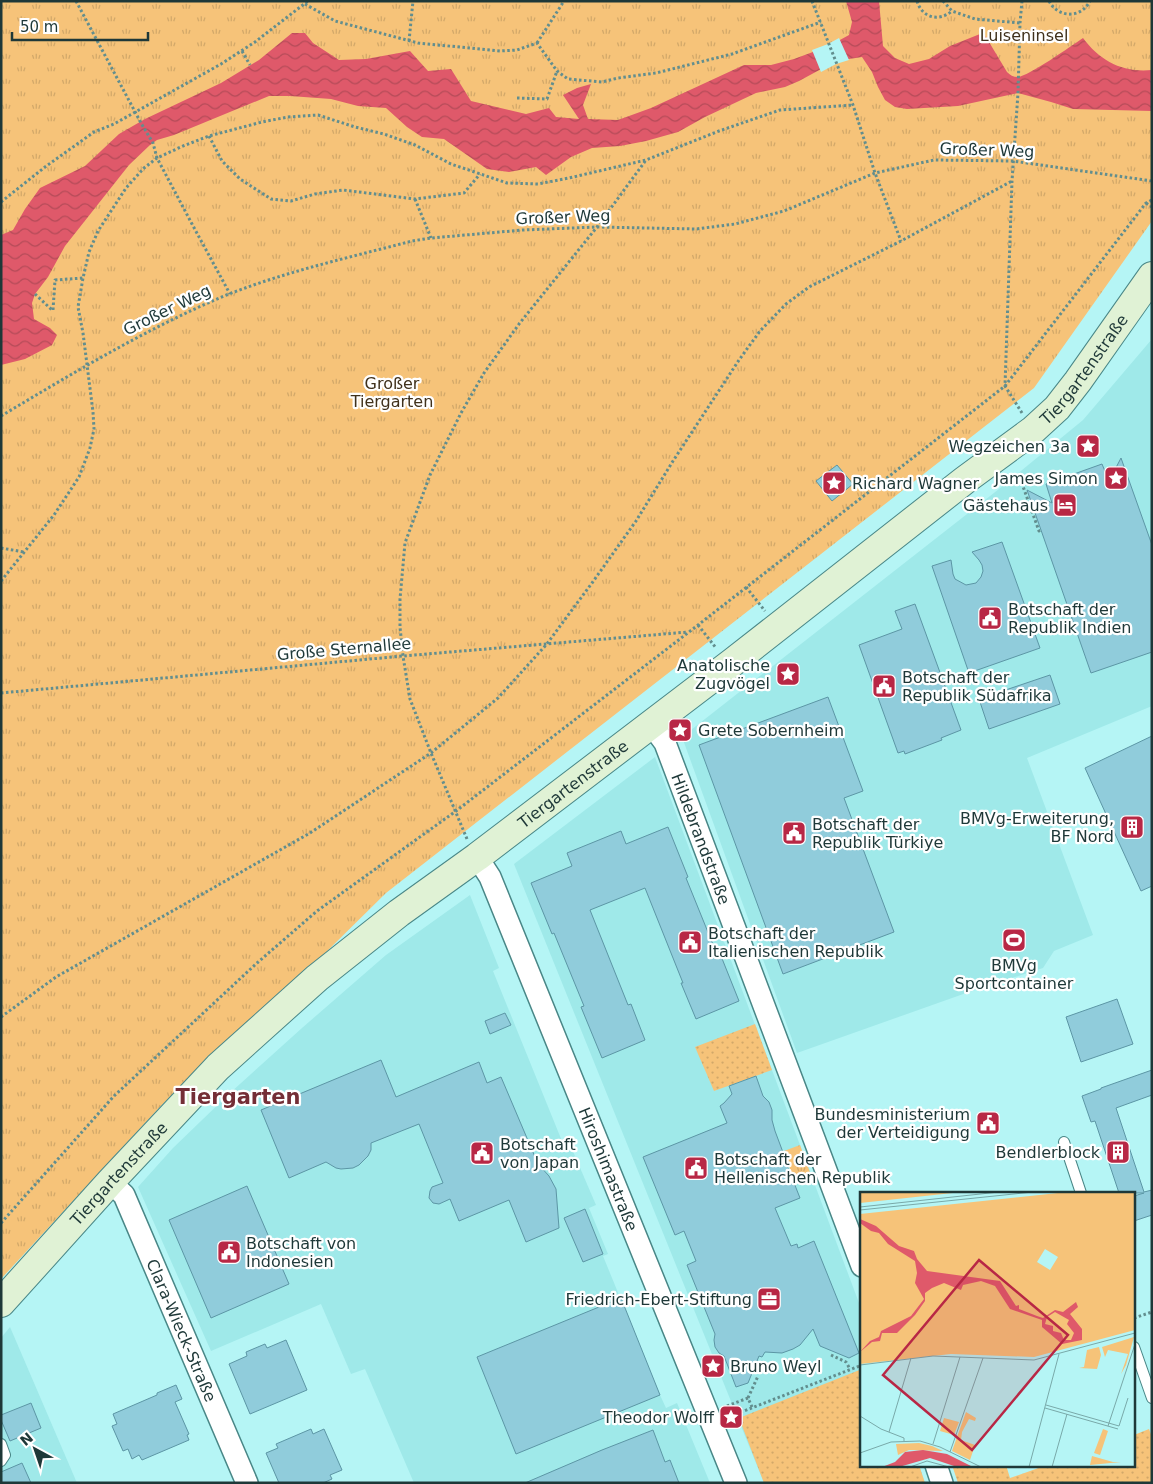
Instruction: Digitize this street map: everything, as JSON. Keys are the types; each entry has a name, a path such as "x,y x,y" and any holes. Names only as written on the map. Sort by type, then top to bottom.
{"main road":[{"name":"Tiergartenstraße","path":"1,1303 110,1182 218,1067 317,978 473,852 651,724 965,480 1033,430 1057,408 1078,381 1152,276"}],"street":[{"name":"Hildebrandstraße","path":"651,724 665,742 860,1261"},
{"name":"Hiroshimastraße","path":"473,852 490,877 736,1483"},
{"name":"Clara-Wieck-Straße","path":"110,1182 124,1195 247,1483"},
{"path":"936,1466 942,1483"}],"lane":[{"path":"1064,1142 1081,1192"},
{"path":"1136,1353 1152,1398"},
{"path":"1,1444 5,1455 1,1461"}],"path":[{"path":"76,1 153,143 157,158 230,294"},
{"path":"409,41 412,1"},
{"path":"1,202 94,132 114,124 222,64 306,3 335,21 418,43 438,46 518,50 537,43 564,1"},
{"path":"812,1 853,105 875,173 901,241"},
{"path":"916,1 920,10 931,17 944,17 952,11"},
{"path":"943,1 952,11 975,20 1020,23"},
{"path":"1022,1 1012,181 1004,386 1026,420"},
{"path":"1049,1 1057,11 1063,14 1077,13 1084,10 1090,1"},
{"path":"537,43 557,71 568,80 602,82 656,73 732,54 821,22"},
{"path":"242,51 250,65"},
{"path":"517,98 547,99 557,71"},
{"path":"1,581 54,515 79,477 90,448 94,428 93,412 78,308 89,252 98,231 126,188 144,168 157,158 209,136 288,116 318,115 415,145 451,164 506,183 538,184 646,160 719,131 780,110 853,105"},
{"path":"209,136 222,161 240,179 271,199 291,200 343,190 416,199 464,193 480,174"},
{"path":"473,852 410,699 400,627 400,599 405,543 430,475 461,413 484,373 519,324 597,228 646,160"},
{"name":"Großer Weg","path":"1,416 87,365 181,315 230,294 298,272 412,241 523,230 597,228 696,229 735,224 784,212 875,173 934,160 1013,161 1152,181"},
{"path":"1,1017 56,977 310,833 431,753 498,698 546,644 636,521 672,461 739,360 760,331 786,304 809,288 1012,181"},
{"path":"416,199 431,238"},
{"path":"1,1223 114,1096 257,963 317,911 456,811 1004,386 1146,203 1152,200"},
{"path":"1146,203 1152,207"},
{"path":"35,294 53,310 55,280 83,278"},
{"path":"1020,478 1039,531 1041,530"},
{"path":"1,548 24,552"},
{"path":"746,587 766,613"},
{"path":"698,625 718,651"},
{"name":"Große Sternallee","path":"1,693 689,632"},
{"path":"1136,1317 1152,1312"},
{"path":"830,1355 846,1362 850,1369"},
{"path":"731,1416 860,1366"},
{"path":"727,1406 748,1398 758,1376"},
{"path":"748,1398 752,1407"}],"shaded area":[{"path":"1152,339 1152,706 1027,758 1093,935 1054,951 1043,968 797,1053 682,737 999,489 1083,420"},
{"path":"655,757 860,1306 860,1466 919,1466 925,1483 764,1483 514,864"},
{"path":"470,895 499,968 493,971 566,1151 572,1149 596,1205 589,1208 608,1254 603,1256 666,1408 677,1403 710,1483 414,1483 365,1369 351,1374 321,1304 211,1351 138,1187 173,1148 302,1028 386,955"},
{"path":"10,1327 77,1483 1,1483 1,1338"}],"green space":[{"name":"Großer Tiergarten","path":"1,1 1152,1 1152,221 1034,388 386,893 313,965 205,1061 1,1279"},
{"path":"755,1024 772,1070 714,1091 695,1047"},
{"path":"800,1145 811,1175 794,1181 784,1151"},
{"path":"860,1370 860,1466 919,1466 925,1483 764,1483 739,1418"},
{"path":"1149,1429 1152,1437 1152,1483 958,1483 952,1466 1006,1466 1010,1478 1044,1466 1136,1466 1136,1434"}],"water":[{"path":"846,1 879,1 883,46 895,58 909,64 929,59 950,46 980,34 986,37 1007,72 1012,76 1018,77 1040,66 1083,38 1097,53 1113,64 1131,70 1152,70 1152,111 1073,109 1018,93 958,106 907,109 895,107 885,100 872,72 862,57 836,61 785,87 756,93 678,132 620,146 592,148 571,157 546,175 536,167 509,172 487,169 444,139 422,137 407,127 386,108 358,106 331,99 269,96 174,135 157,140 129,165 65,246 48,277 35,294 32,303 34,319 50,328 57,335 52,345 25,359 1,365 1,235 13,230 40,188 85,166 119,134 145,119 221,83 259,60 292,33 305,33 313,43 339,60 366,59 410,51 428,71 451,69 471,101 526,114 549,108 556,117 579,119 563,95 591,84 583,105 588,119 618,120 651,108 744,65 771,65 829,46 849,35 852,22"}],"pier":[{"path":"839,38 849,60 821,72 812,50"}],"building":[{"path":"1121,458 1152,545 1152,652 1091,673 1027,490 1052,503 1046,484 1102,464 1109,481"},
{"path":"837,465 853,484 832,501 816,481"},
{"name":"Botschaft der Republik Indien","path":"1002,542 1040,648 969,673 932,566 951,560 955,579 966,585 976,583 983,571 982,565 972,552"},
{"name":"Botschaft der Republik Südafrika","path":"915,604 961,730 941,738 942,740 905,754 904,751 898,753 859,645 902,629 895,611"},
{"path":"1050,675 1060,704 989,729 979,699"},
{"name":"Botschaft der Republik Türkiye","path":"828,697 863,791 844,798 894,932 783,974 699,745"},
{"name":"BMVg-Erweiterung, BF Nord","path":"1152,736 1152,886 1141,891 1085,768"},
{"name":"Botschaft der Italienischen Republik","path":"668,827 716,952 719,951 739,1001 696,1019 645,888 590,910 628,1005 631,1004 645,1040 602,1058 581,1007 584,1006 531,883 572,866 567,853 621,831 626,844"},
{"path":"1117,999 1133,1044 1081,1062 1066,1017"},
{"path":"505,1013 511,1025 490,1034 485,1021"},
{"name":"Botschaft von Japan","path":"381,1060 396,1097 479,1062 487,1083 501,1077 538,1164 549,1176 556,1189 559,1228 526,1242 509,1200 459,1221 450,1199 439,1204 433,1203 429,1198 432,1187 443,1183 419,1124 371,1143 371,1150 368,1156 353,1168 336,1168 326,1162 289,1178 261,1110"},
{"name":"Bendlerblock","path":"1152,1070 1152,1095 1116,1108 1144,1192 1152,1190 1152,1215 1136,1220 1136,1195 1144,1193 1119,1192 1095,1121 1091,1122 1082,1096"},
{"path":"756,1076 763,1096 769,1102 772,1110 775,1131 800,1198 775,1208 791,1246 797,1244 798,1248 814,1241 859,1353 849,1358 820,1346 813,1329 800,1345 793,1349 782,1353 765,1352 762,1357 759,1356 748,1383 736,1387 724,1356 715,1347 715,1334 687,1265 696,1261 684,1231 675,1235 643,1157 727,1123 720,1106 732,1094 729,1086"},
{"name":"Botschaft von Indonesien","path":"247,1186 289,1284 211,1318 169,1220"},
{"path":"585,1209 603,1254 583,1262 564,1218"},
{"path":"621,1298 660,1395 516,1454 477,1357"},
{"path":"286,1340 307,1390 250,1414 229,1364 247,1356 246,1352 265,1344 267,1348"},
{"path":"176,1385 182,1399 175,1402 189,1434 187,1435 189,1440 142,1460 139,1455 132,1459 128,1449 123,1451 112,1426 117,1424 113,1414"},
{"path":"31,1403 41,1428 10,1441 1,1420 1,1415"},
{"path":"311,1429 313,1434 324,1429 342,1470 330,1475 332,1479 323,1483 279,1483 266,1453 278,1448 276,1444"},
{"path":"653,1430 665,1462 670,1460 679,1483 525,1483 602,1450"},
{"path":"22,1463 31,1483 1,1483 1,1472"}],"place":[{"name":"Wegzeichen 3a","path":"1088,446"},
{"name":"James Simon","path":"1116,478"},
{"name":"Richard Wagner","path":"834,483"},
{"name":"Gästehaus","path":"1065,505"},
{"name":"Botschaft der Republik Indien","path":"990,618"},
{"name":"Anatolische Zugvögel","path":"788,674"},
{"name":"Botschaft der Republik Südafrika","path":"884,686"},
{"name":"Grete Sobernheim","path":"680,730"},
{"name":"BMVg-Erweiterung, BF Nord","path":"1132,827"},
{"name":"Botschaft der Republik Türkiye","path":"794,833"},
{"name":"BMVg Sportcontainer","path":"1014,940"},
{"name":"Botschaft der Italienischen Republik","path":"690,942"},
{"name":"Bundesministerium der Verteidigung","path":"988,1123"},
{"name":"Bendlerblock","path":"1118,1152"},
{"name":"Botschaft von Japan","path":"482,1153"},
{"name":"Botschaft der Hellenischen Republik","path":"696,1168"},
{"name":"Botschaft von Indonesien","path":"229,1252"},
{"name":"Friedrich-Ebert-Stiftung","path":"769,1299"},
{"name":"Bruno Weyl","path":"713,1366"},
{"name":"Theodor Wolff","path":"731,1417"}],"district":[{"name":"Tiergarten","path":"238,1097"}],"park label":[{"name":"Luiseninsel","path":"1024,35"}]}
